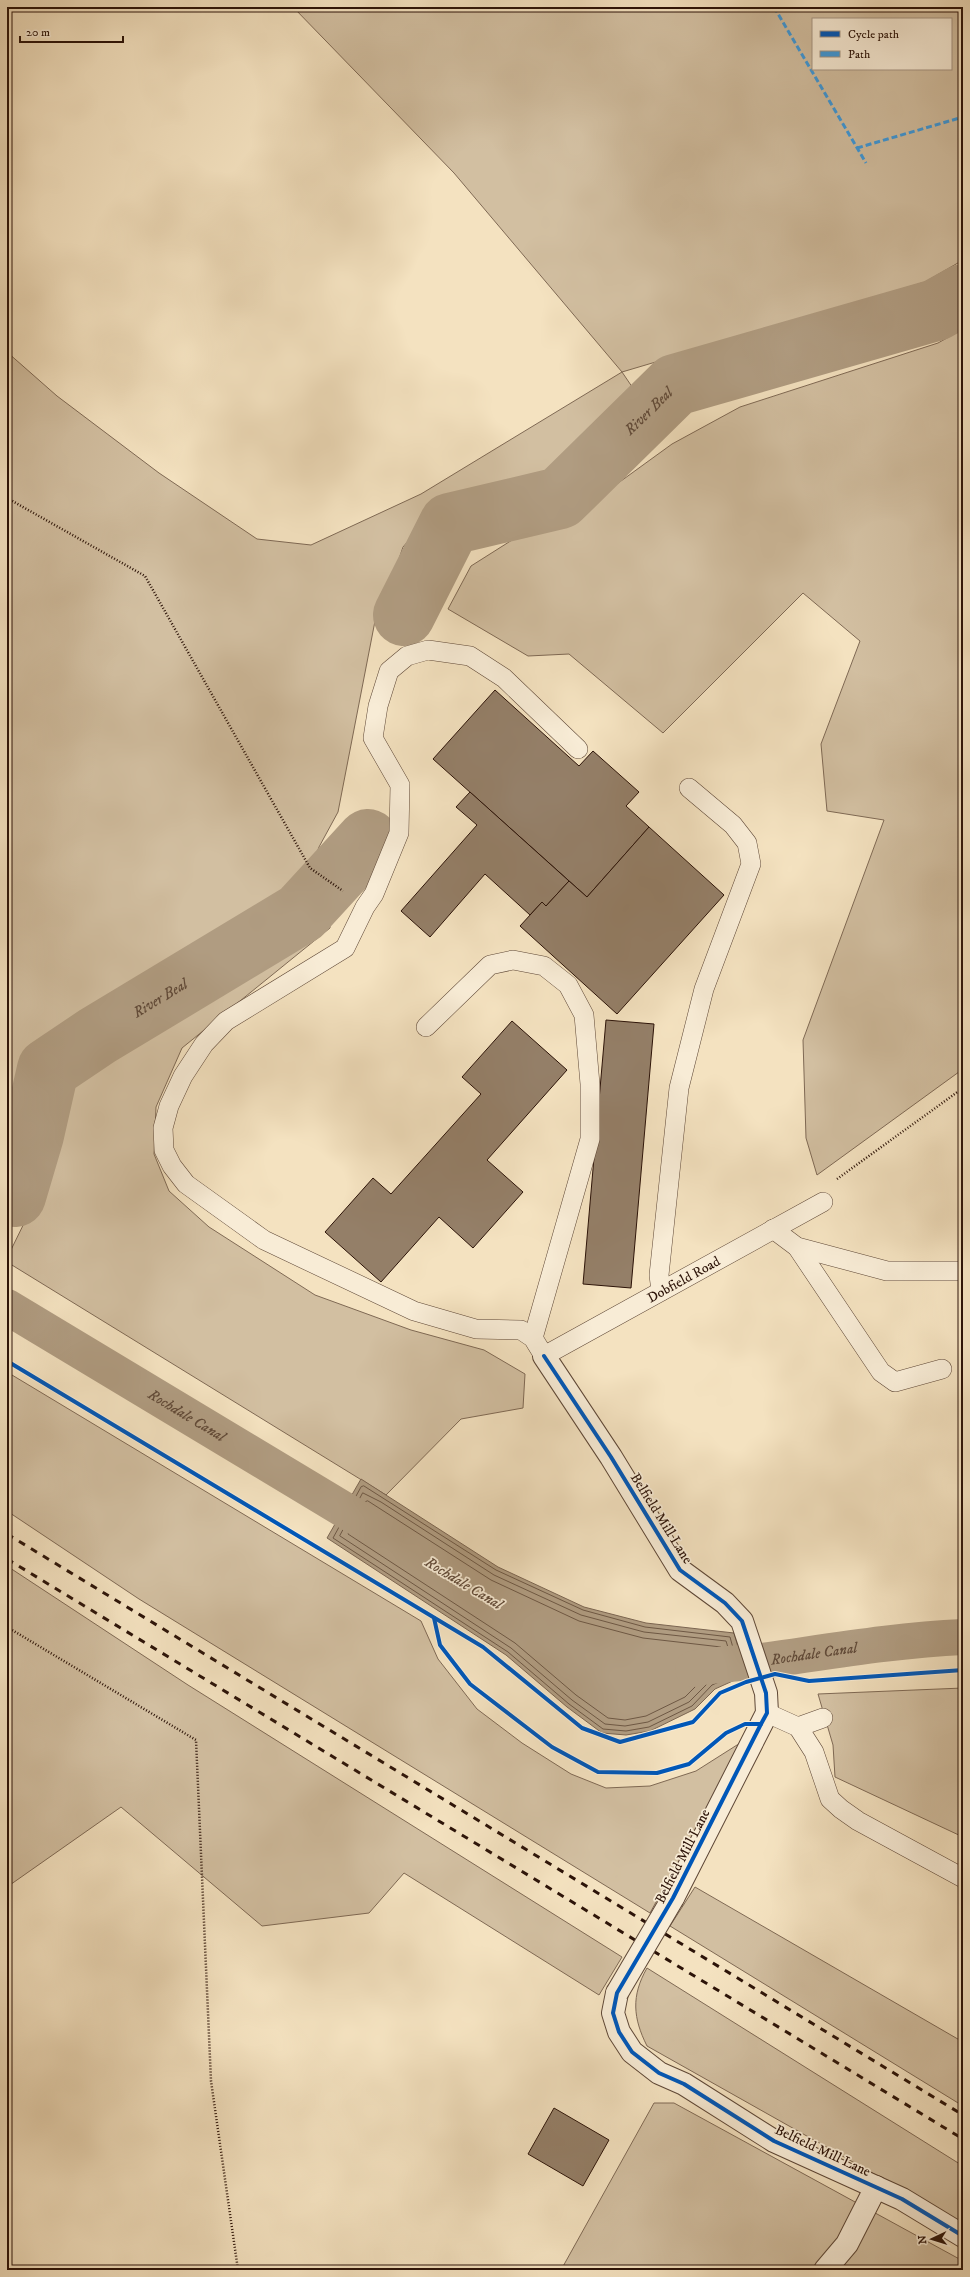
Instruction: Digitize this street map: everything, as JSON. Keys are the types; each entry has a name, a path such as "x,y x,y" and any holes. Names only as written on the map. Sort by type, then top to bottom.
{"street":[{"name":"Belfield Mill Lane","path":"539,1347 611,1458 680,1570 725,1603 742,1621 766,1703 673,1898 617,1993 613,2013 619,2032 632,2052 659,2073 684,2084 774,2141 902,2199 963,2236"},
{"path":"825,2270 847,2244 876,2187"}],"lane":[{"path":"426,1027 490,964 513,960 544,966 568,985 584,1014 590,1084 590,1139 539,1347 521,1330 476,1329 414,1311 264,1240 186,1184 164,1150 163,1128 169,1106 183,1076 204,1044 226,1021 345,948 365,907 374,894 400,833 400,785 373,738 378,706 389,671 407,656 428,650 470,656 504,678 578,750"},
{"path":"661,1291 659,1275 679,1088 704,989 751,864 747,843 732,825 689,788"},
{"name":"Dobfield Road","path":"539,1347 661,1291 823,1202"},
{"path":"773,1229 797,1247 881,1372 895,1382 942,1369"},
{"path":"797,1247 887,1271 963,1271"},
{"path":"766,1703 798,1727 814,1752 830,1799 841,1809 858,1821 963,1878"},
{"path":"798,1727 823,1718"}],"path":[{"path":"7,498 145,576 310,868 346,893"},
{"path":"823,1202 835,1180 963,1088"},
{"path":"7,1627 196,1740 211,2081 238,2270"}],"shaded area":[{"path":"293,7 963,7 963,260 925,282 622,372 454,173"},
{"path":"963,329 963,1069 817,1175 806,1138 803,1040 884,820 827,811 821,744 860,641 803,593 663,733 569,654 528,656 448,609 471,566 520,535 581,510 672,444 740,407 938,343"},
{"path":"7,352 57,396 159,473 257,539 311,545 421,494 622,372 639,397 552,472 435,510 403,547 382,609 375,621 338,812 319,847 304,886 280,908 29,1063 7,1131"},
{"path":"330,913 330,928 182,1048 156,1107 154,1154 169,1191 209,1227 315,1295 411,1330 484,1350 525,1374 523,1408 461,1419 386,1495 7,1262 7,1258 34,1203 66,1078"},
{"path":"7,1372 421,1621 438,1659 477,1709 522,1743 571,1774 606,1788 650,1786 696,1771 737,1745 749,1741 650,1913 139,1599 7,1511"},
{"path":"7,1566 188,1685 622,1957 599,1995 404,1873 369,1913 262,1926 121,1807 7,1887"},
{"path":"963,1688 963,1837 835,1777 833,1745 818,1694"},
{"path":"695,1887 963,2042 963,2106 670,1926"},
{"path":"647,1968 963,2166 963,2224 647,2046 639,2026 636,1998 638,1988"},
{"path":"654,2103 674,2103 963,2261 963,2270 561,2270"}],"water":[{"path":"361,1479 498,1567 584,1607 646,1623 734,1633 746,1675 715,1689 695,1709 650,1731 626,1735 602,1733 567,1707 506,1655 327,1538"}],"building":[{"path":"495,690 579,766 593,751 639,792 626,806 649,827 587,897 433,759"},
{"path":"470,792 569,881 546,906 542,902 530,915 485,874 430,937 401,911 477,825 456,807"},
{"path":"649,827 724,895 617,1014 520,926 542,902 546,906 569,881 587,897"},
{"path":"606,1020 654,1024 631,1288 583,1284"},
{"path":"512,1021 567,1070 487,1160 523,1192 473,1248 439,1217 381,1282 325,1232 373,1178 391,1194 481,1094 462,1077"},
{"path":"554,2108 609,2140 583,2186 528,2154"}],"waterway":[{"name":"River Beal","path":"404,615 450,524 560,498 675,385 936,310 963,295"},
{"name":"River Beal","path":"15,1196 33,1135 48,1069 97,1036 301,913 368,840"},
{"name":"Rochdale Canal","path":"7,1307 386,1535"},
{"name":"Rochdale Canal","path":"693,1669 890,1643 963,1637"}],"railway":[{"path":"7,1534 963,2115"},
{"path":"7,1559 963,2139"}],"marked path":[{"path":"774,7 866,163"},
{"path":"857,148 963,117"}],"cycle path":[{"path":"544,1356 611,1457 680,1570 725,1603 742,1621 766,1693 767,1713 673,1898 617,1993 613,2013 619,2032 632,2052 659,2073 684,2084 774,2141 902,2199 963,2236"},
{"path":"7,1361 483,1647 582,1728 620,1742 693,1722 720,1693 746,1682 775,1674 809,1681 963,1670"},
{"path":"434,1618 440,1645 470,1684 552,1747 598,1772 657,1773 689,1764 726,1733 745,1724 761,1724"}]}
